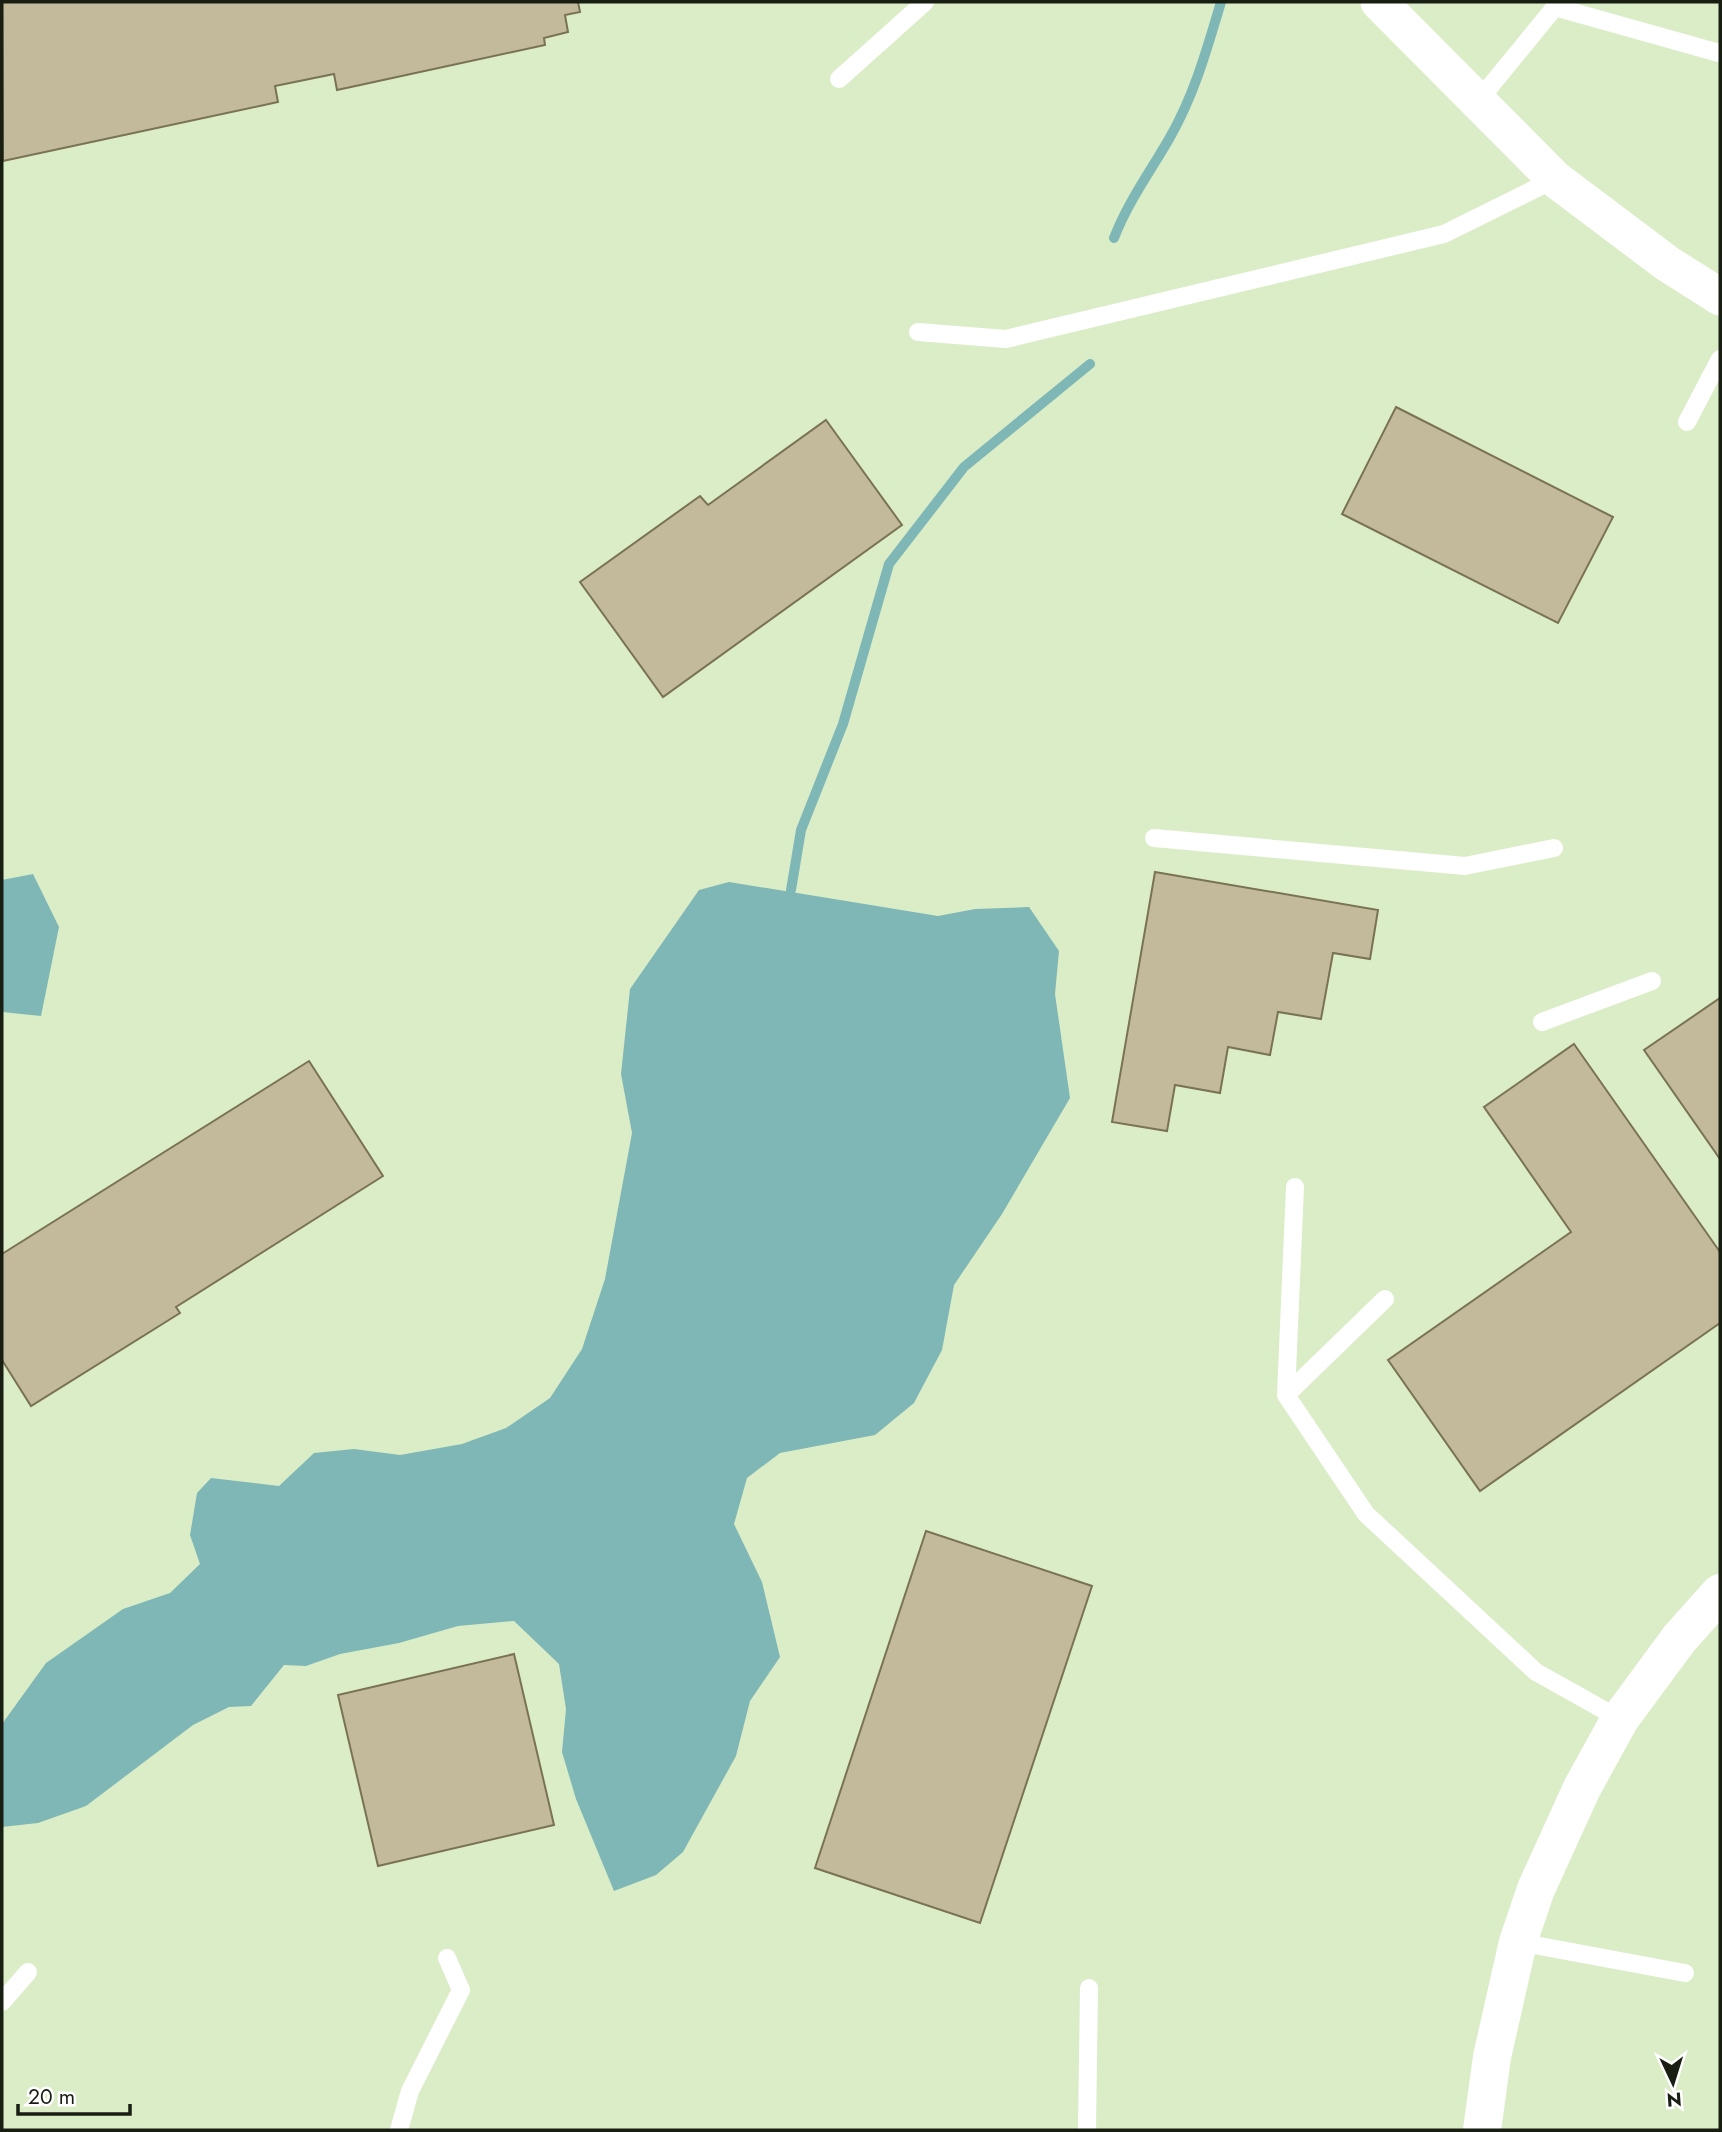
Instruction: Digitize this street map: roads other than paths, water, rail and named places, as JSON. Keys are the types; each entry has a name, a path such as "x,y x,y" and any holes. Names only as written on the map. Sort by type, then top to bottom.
{"street":[{"path":"1379,2 1555,179 1668,264 1720,297"},
{"path":"1482,2130 1492,2057 1518,1942 1536,1889 1582,1788 1620,1719 1679,1639 1720,1593"}],"lane":[{"path":"839,79 925,2"},
{"path":"1479,100 1555,5 1719,53"},
{"path":"918,332 1006,339 1444,234 1555,179"},
{"path":"1687,422 1720,359"},
{"path":"1154,838 1465,866 1554,848"},
{"path":"1542,1022 1652,981"},
{"path":"1295,1187 1286,1395 1366,1514 1536,1672 1620,1719"},
{"path":"1286,1395 1385,1299"},
{"path":"1518,1942 1685,1973"},
{"path":"400,2130 410,2091 461,1990 447,1958"},
{"path":"2,2002 28,1972"},
{"path":"1087,2130 1089,1988"}],"water":[{"path":"33,874 59,927 41,1016 2,1012 2,880"},
{"path":"729,882 938,916 975,909 1029,907 1059,951 1055,994 1070,1098 1002,1214 954,1285 942,1350 914,1403 875,1435 780,1453 747,1478 734,1524 762,1582 780,1657 750,1701 736,1756 683,1852 656,1875 614,1891 576,1799 562,1752 566,1709 559,1664 514,1621 458,1626 399,1643 340,1654 306,1666 284,1665 251,1706 229,1707 193,1725 86,1806 38,1823 2,1827 2,1724 46,1663 123,1609 170,1593 200,1564 190,1535 197,1493 211,1478 279,1486 314,1453 354,1449 400,1455 462,1444 506,1428 550,1398 582,1349 605,1279 632,1133 621,1074 630,989 699,890"}],"waterway":[{"path":"1114,238 1186,106 1221,2"},
{"path":"791,890 801,830 843,724 889,564 964,467 1090,364"}]}
